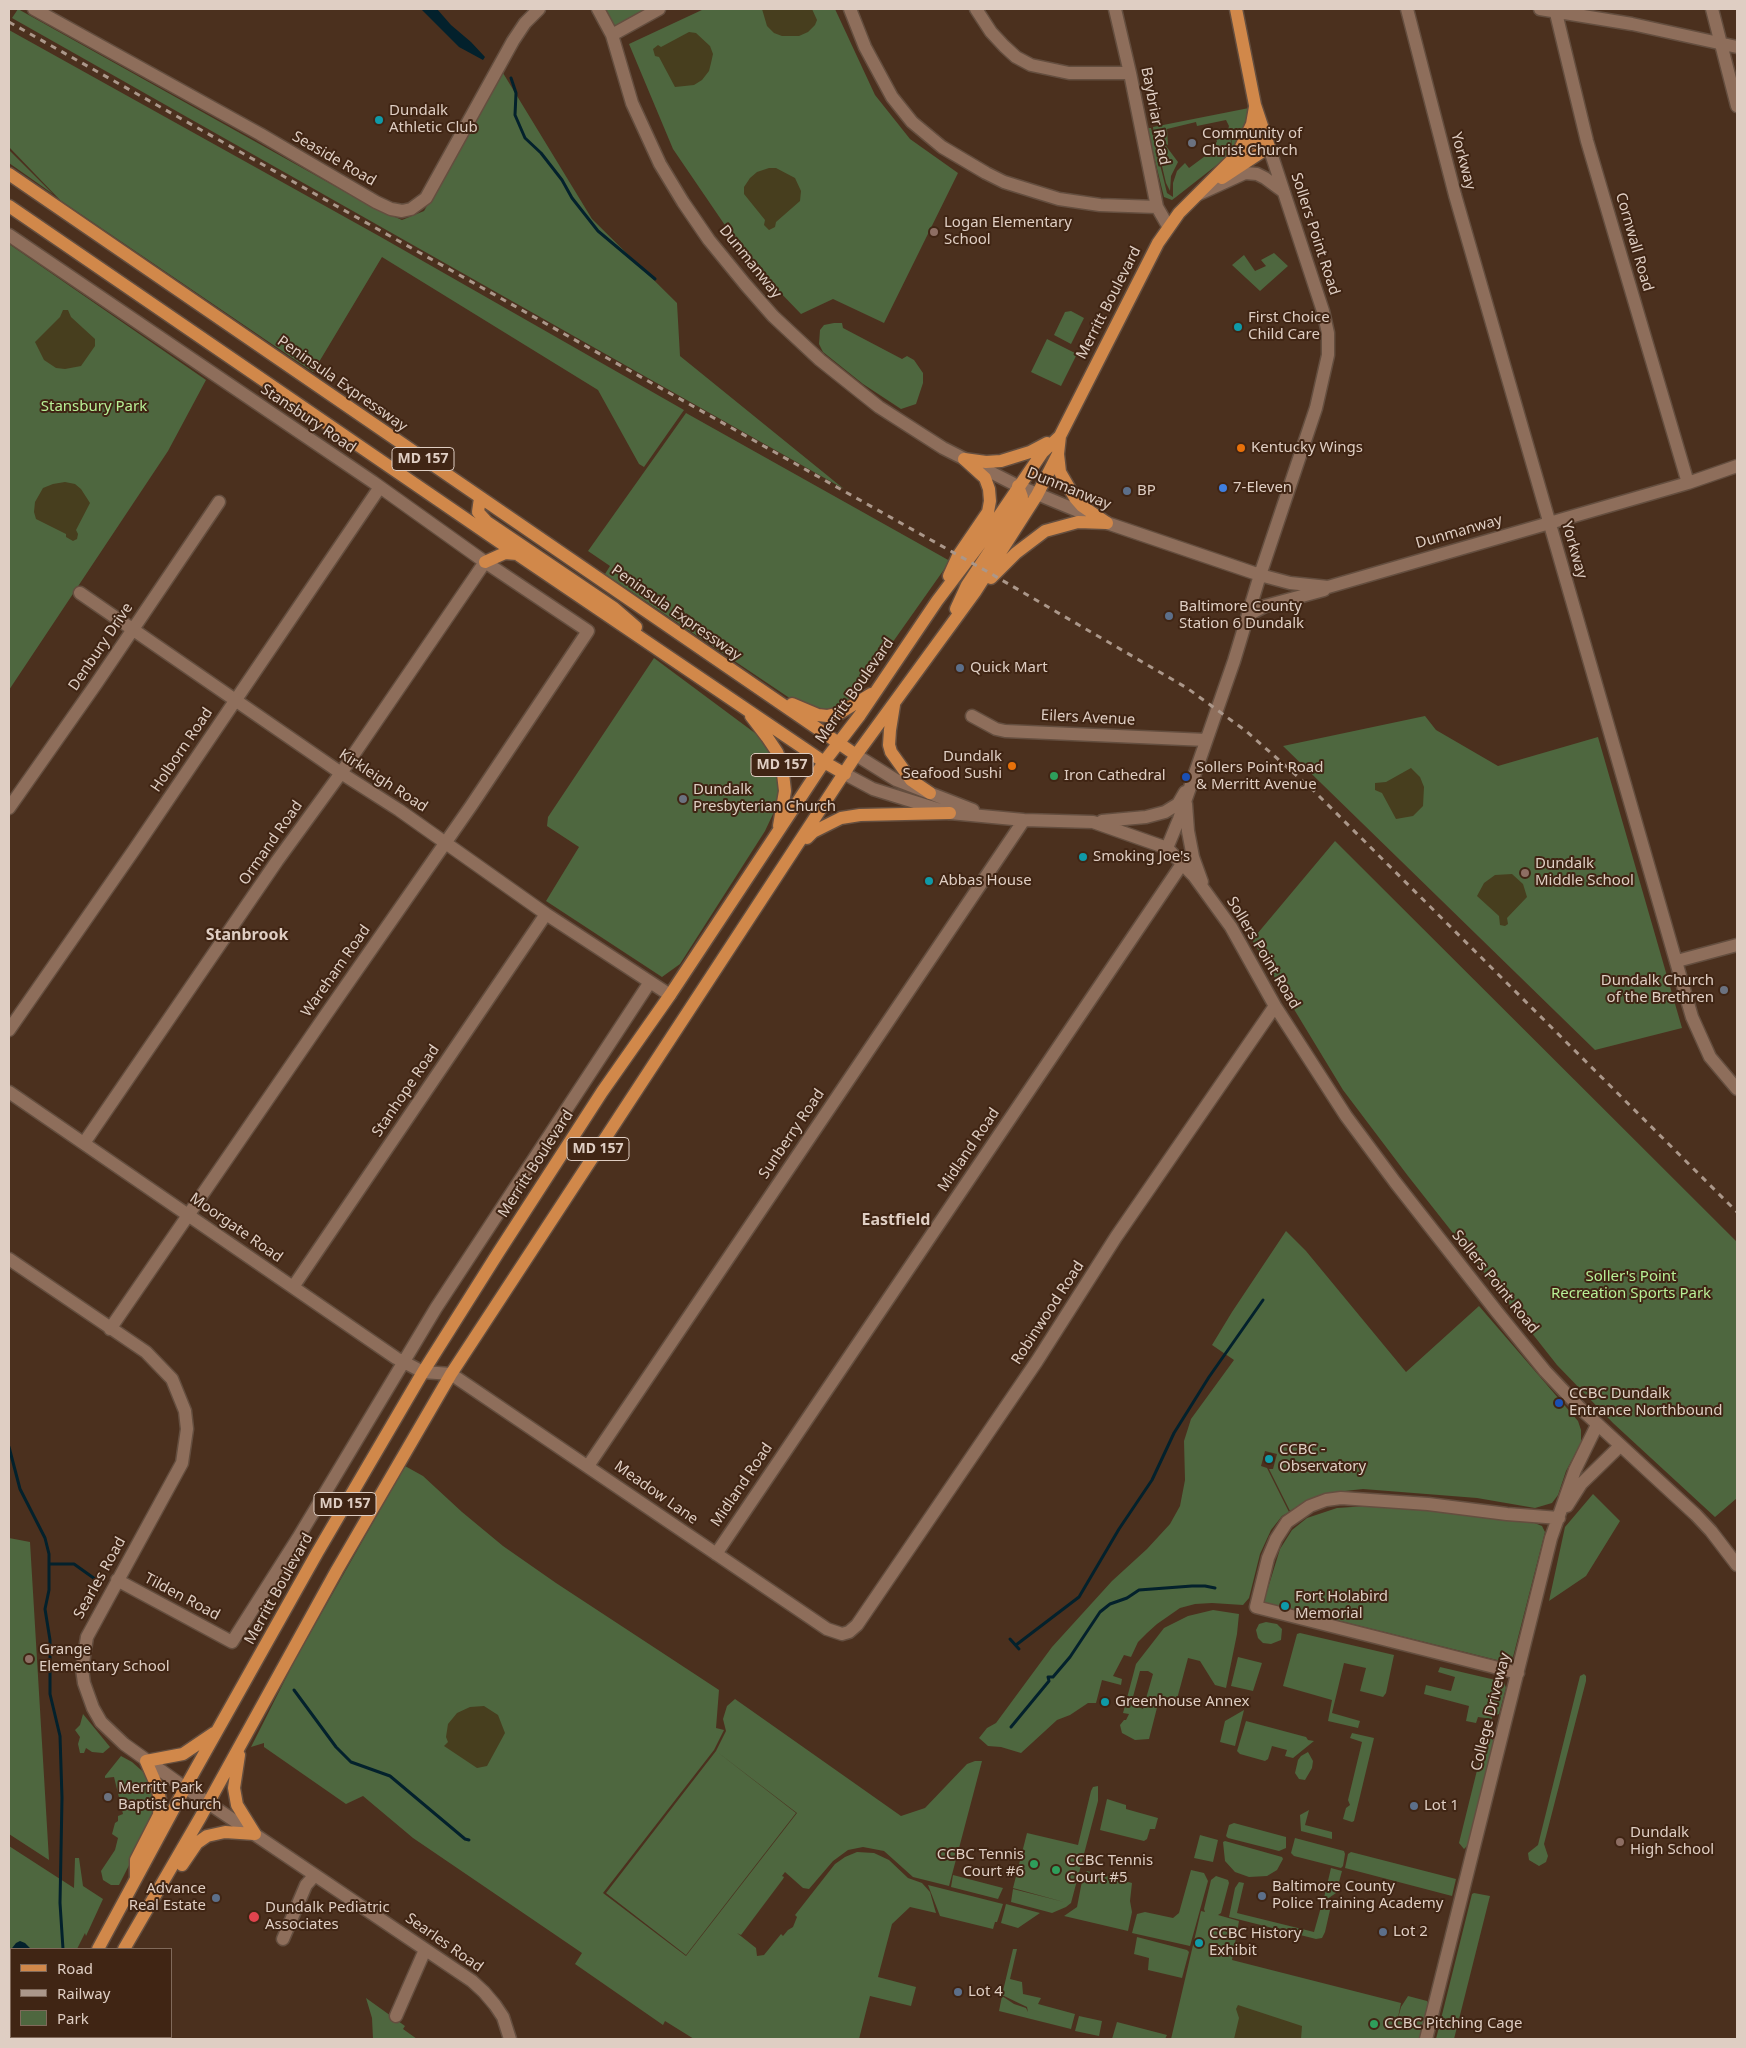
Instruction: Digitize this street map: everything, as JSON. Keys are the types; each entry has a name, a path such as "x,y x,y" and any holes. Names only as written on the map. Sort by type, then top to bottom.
{"main road":[{"name":"Sollers Point Road","path":"1236,9 1256,105 1268,142"},
{"path":"1236,155 1252,124 1256,105"},
{"name":"Merritt Boulevard","path":"99,1948 185,1788 317,1553 423,1372 602,1092 670,995 824,762 879,688 937,600 980,544 1042,453 1060,436 1168,226 1248,144 1268,142"},
{"name":"Merritt Boulevard","path":"1199,194 1268,142"},
{"name":"Peninsula Expressway","path":"9,174 764,693 856,754"},
{"name":"MD 157","path":"9,206 517,554 744,706 777,752 782,765 785,800 776,835"},
{"path":"964,459 986,462 1017,457 1060,436"},
{"name":"Merritt Boulevard","path":"126,1948 341,1563 451,1374 845,774 856,754 975,592 1037,494 1058,454 1060,436"},
{"path":"1058,454 1060,472 1075,498 1082,506 1107,523"},
{"path":"937,600 958,556 988,512 990,502 989,489 985,478 964,459"},
{"path":"946,632 967,585 1019,506 1022,497 1018,486"},
{"path":"480,498 478,512 486,522 614,608 660,650"},
{"path":"975,592 1016,553 1045,531 1078,522 1107,523"},
{"path":"484,562 505,553 517,554"},
{"path":"764,693 818,715 827,716 840,713 879,688"},
{"path":"894,702 889,745 891,752 912,780 930,794"},
{"path":"744,706 824,762 845,774"},
{"path":"793,853 813,832 841,818 860,815 950,813"},
{"path":"136,1878 136,1860 159,1815 160,1799 146,1761 183,1754 218,1730"},
{"path":"240,1744 234,1788 237,1805 255,1834"},
{"path":"126,1948 149,1923 178,1872 199,1841 207,1836 225,1832 255,1834"}],"street":[{"name":"Seaside Road","path":"34,9 260,134 376,202 390,209 402,211 411,209 426,198 513,41 525,22 538,9"},
{"name":"Dunmanway","path":"598,9 612,35 632,103 660,164 688,210 745,284 773,316 820,360 879,408 964,459 1018,486 1107,523 1260,575 1298,585 1328,587 1688,483 1737,466"},
{"path":"612,35 659,9"},
{"path":"850,9 875,67 892,97 912,122 947,150 1004,182 1059,199 1100,205 1156,207"},
{"path":"976,9 991,32 1004,46 1016,57 1031,65 1069,73 1130,73"},
{"name":"Baybriar Road","path":"1115,9 1130,73 1156,207 1168,226"},
{"name":"Yorkway","path":"1407,9 1455,195 1692,1017 1714,1063 1733,1077 1737,1089"},
{"path":"1540,9 1632,24 1737,47"},
{"path":"1712,9 1737,106"},
{"name":"Cornwall Road","path":"1555,10 1587,141 1688,483"},
{"name":"Sollers Point Road","path":"1268,142 1324,311 1328,333 1328,355 1316,408 1206,740 1167,848 1205,890 1231,927 1275,1006 1340,1106 1395,1182 1545,1371 1597,1425 1712,1531 1737,1565"},
{"path":"1199,194 1246,173 1266,178 1284,192"},
{"name":"Stansbury Road","path":"9,235 380,487 484,562 588,631"},
{"name":"Holborn Road","path":"9,1030 236,701 380,487"},
{"name":"Denbury Drive","path":"9,808 219,502"},
{"name":"Ormand Road","path":"84,1143 277,861 341,773 484,562"},
{"path":"1248,615 1265,606 1323,591 1328,587"},
{"name":"Kirkleigh Road","path":"80,593 341,773 446,842 546,914 670,995"},
{"name":"Wareham Road","path":"110,1329 446,842 588,631"},
{"name":"Eilers Avenue","path":"972,716 996,729 1206,740"},
{"path":"856,754 896,780 992,817"},
{"path":"845,774 873,789 950,813 1024,820 1093,822 1146,817 1165,812 1178,804 1192,779"},
{"path":"1186,799 1188,831 1205,890"},
{"name":"Sunberry Road","path":"588,1466 1024,820"},
{"path":"1093,822 1167,848"},
{"name":"Midland Road","path":"716,1554 1182,864"},
{"name":"Stanhope Road","path":"293,1287 546,914"},
{"path":"1677,961 1737,945"},
{"name":"Merritt Boulevard","path":"232,1642 298,1538 403,1362 650,982"},
{"name":"Robinwood Road","path":"845,1634 853,1630 857,1625 1037,1362 1116,1238 1275,1006"},
{"name":"Moorgate Road","path":"9,1092 403,1362 423,1372 451,1374"},
{"name":"Searles Road","path":"9,1259 146,1352 172,1379 185,1411 187,1429 182,1462 87,1637 82,1669 84,1683 92,1708 101,1722 117,1738 146,1761 451,1966 484,1992 502,2017 510,2039"},
{"name":"Meadow Lane","path":"451,1374 827,1629 838,1634 845,1634"},
{"name":"College Driveway","path":"1426,2039 1552,1538 1575,1470 1597,1425"},
{"name":"College Driveway","path":"1559,1518 1581,1484 1620,1446"},
{"path":"1518,1674 1256,1607 1268,1558 1276,1538 1287,1522 1296,1515 1326,1500 1341,1498 1375,1499 1559,1518"},
{"name":"Tilden Road","path":"117,1580 232,1642"},
{"path":"283,1939 306,1885 315,1875"},
{"path":"396,2016 425,1950"}],"green space":[{"path":"18,9 374,208 402,220 424,211 503,73 592,219 677,303 680,356 844,489 12,18"},
{"path":"606,9 653,9 615,29"},
{"path":"704,9 835,9 875,95 910,139 958,173 884,323 833,299 801,314 748,259 673,149 629,44"},
{"path":"9,30 379,236 684,410 644,467 639,464 598,390 382,257 313,372 60,200 9,147"},
{"path":"1249,108 1247,123 1238,147 1172,200 1164,197 1147,128 1151,128 1167,193 1173,197 1173,183 1177,171 1185,163 1189,168 1216,148 1214,144 1217,142 1216,138 1230,135 1232,148 1231,134 1228,130 1229,126 1226,120 1197,126 1196,122 1167,129 1168,145 1154,137 1153,127"},
{"path":"1156,141 1166,146 1178,162 1171,176 1170,191 1166,183"},
{"path":"9,150 53,194 9,163"},
{"name":"Stansbury Park","path":"9,244 206,380 168,451 9,690"},
{"path":"1274,253 1288,266 1260,291 1232,265 1244,255 1255,271 1266,266 1261,260"},
{"path":"1071,311 1084,318 1071,344 1054,335 1065,312"},
{"path":"842,323 843,328 902,359 907,356 914,360 923,373 923,383 916,404 901,409 863,384 823,352 819,344 820,330 824,325"},
{"path":"1047,339 1077,354 1061,386 1031,372"},
{"path":"686,413 950,561 854,697 841,706 827,712 813,711 791,699 605,574 610,566 588,551"},
{"path":"654,658 767,742 779,766 781,797 765,831 680,964 662,977 546,901 579,847 547,826 548,817"},
{"path":"1425,716 1436,730 1498,766 1598,737 1682,1028 1595,1050 1283,746"},
{"name":"Soller's Point Recreation Sports Park","path":"1335,841 1737,1242 1737,1498 1715,1517 1613,1423 1557,1365 1408,1176 1343,1090 1252,940"},
{"path":"1286,1231 1306,1251 1406,1372 1479,1306 1578,1421 1581,1430 1581,1443 1566,1471 1558,1495 1552,1503 1535,1508 1477,1498 1363,1489 1336,1492 1308,1500 1290,1511 1269,1469 1273,1469 1277,1454 1265,1451 1261,1466 1267,1468 1289,1512 1282,1516 1271,1530 1260,1554 1249,1598 1243,1605 1212,1603 1195,1604 1180,1608 1157,1624 1138,1642 1131,1657 1124,1655 1113,1676 1122,1679 1121,1685 1102,1680 1096,1703 1088,1703 1070,1715 1057,1720 1021,1753 1001,1747 988,1746 979,1738 987,1728 996,1723 1052,1647 1112,1581 1147,1549 1170,1524 1180,1506 1185,1480 1184,1441 1191,1419 1234,1360 1212,1345"},
{"path":"405,1466 423,1476 503,1546 719,1690 716,1728 724,1730 714,1750 603,1893 686,1956 797,1813 716,1751 726,1731 723,1719 727,1706 735,1699 901,1816 925,1808 967,1764 982,1761 949,1886 913,1877 884,1851 863,1847 848,1850 833,1861 809,1889 803,1888 785,1872 782,1876 784,1877 783,1879 741,1935 737,1933 756,1948 757,1956 764,1955 781,1934 783,1936 793,1927 797,1917 795,1915 835,1864 857,1852 874,1853 889,1860 908,1878 922,1883 930,1892 936,1913 910,1907 892,1924 878,1977 916,1987 911,2006 870,1996 859,2039 694,2039 665,2021 663,2025 575,1964 582,1953 413,1838 363,1796 346,1804 264,1747 264,1743 251,1747 296,1658"},
{"path":"1593,1494 1620,1521 1586,1576 1549,1601 1565,1527"},
{"path":"1367,1506 1470,1513 1532,1522 1542,1526 1545,1532 1512,1661 1509,1663 1296,1610 1295,1612 1269,1606 1264,1601 1280,1549 1292,1530 1307,1518 1337,1508"},
{"path":"9,1538 30,1542 49,1860 9,1834"},
{"path":"1213,1610 1239,1614 1226,1688 1215,1685 1200,1661 1188,1658 1177,1699 1160,1696 1149,1739 1135,1740 1122,1733 1120,1725 1129,1714 1123,1713 1136,1664 1164,1628 1188,1616","holes":["1140,1671 1148,1671 1153,1674 1143,1709 1131,1704"]},
{"path":"1266,1622 1277,1624 1282,1629 1281,1640 1271,1644 1263,1643 1258,1638 1256,1630 1259,1624"},
{"path":"1300,1633 1394,1655 1386,1693 1383,1697 1360,1691 1366,1668 1344,1663 1332,1713 1360,1721 1358,1728 1328,1721 1332,1700 1283,1686 1297,1634"},
{"path":"1238,1657 1262,1663 1253,1691 1231,1686"},
{"path":"1440,1667 1504,1682 1506,1688 1499,1714 1492,1716 1492,1719 1478,1717 1476,1723 1466,1721 1469,1706 1424,1694 1426,1685 1451,1691 1455,1677 1438,1672"},
{"path":"1584,1674 1586,1681 1544,1844 1548,1856 1546,1862 1539,1866 1529,1860 1528,1853 1538,1845 1580,1676"},
{"path":"1244,1710 1235,1746 1220,1742 1225,1721"},
{"path":"83,1714 110,1747 103,1753 92,1752 86,1748 84,1753 80,1753 78,1744 80,1737 75,1730 80,1725"},
{"path":"1246,1721 1306,1737 1308,1740 1314,1741 1293,1758 1285,1756 1287,1750 1272,1746 1268,1759 1265,1761 1240,1754 1237,1751"},
{"path":"1352,1733 1374,1738 1354,1821 1352,1822 1343,1819 1346,1808 1350,1805 1348,1800 1362,1742 1350,1738"},
{"path":"1489,1738 1495,1743 1470,1843 1464,1849 1459,1843 1484,1742"},
{"path":"716,1751 796,1813 686,1955 606,1893"},
{"path":"1308,1752 1313,1761 1312,1768 1305,1780 1299,1779 1295,1773 1298,1760"},
{"path":"121,1756 132,1762 149,1777 156,1797 152,1820 119,1885 111,1885 103,1880 101,1871 115,1850 118,1838 112,1834 115,1823 118,1821 118,1816 123,1814 114,1777 105,1778 105,1776"},
{"path":"1098,1786 1098,1801 1071,1903 1052,1913 1011,1902 1013,1889 1064,1902 1013,1888 1027,1833 1078,1845 1091,1791 1093,1787"},
{"path":"1107,1799 1126,1805 1126,1809 1158,1818 1155,1829 1150,1829 1147,1839 1144,1841 1100,1830"},
{"path":"1309,1810 1305,1825 1332,1832 1332,1839 1301,1831 1300,1815"},
{"path":"1234,1823 1286,1837 1286,1848 1279,1851 1228,1838 1226,1836 1229,1825"},
{"path":"1200,1835 1218,1840 1213,1862 1194,1858"},
{"path":"1295,1838 1344,1851 1343,1866 1341,1868 1294,1856 1291,1853"},
{"path":"1223,1842 1282,1857 1283,1859 1277,1870 1267,1876 1249,1877 1235,1872 1225,1861"},
{"path":"9,1846 74,1888 75,1858 79,1858 83,1886 103,1899 86,1936 85,1933 78,1948 10,1948 10,2038 29,2038 9,2039"},
{"path":"1351,1852 1456,1879 1452,1896 1345,1868 1348,1854"},
{"path":"1331,1868 1342,1871 1336,1893 1323,1902"},
{"path":"1191,1870 1204,1873 1208,1881 1190,1946 1132,1933 1137,1914 1145,1912 1173,1918 1179,1913"},
{"path":"1087,1871 1132,1883 1130,1901 1132,1912 1128,1931 1064,1916 1077,1907 1083,1876"},
{"path":"953,1875 1003,1888 998,1899 951,1887"},
{"path":"1216,1876 1228,1880 1229,1883 1221,1913 1218,1915 1239,1921 1232,1960 1401,2003 1397,2022 1401,2007 1408,1996 1427,2001 1430,2006 1421,2039 1171,2039 1201,1911 1205,1912 1204,1909 1211,1880"},
{"path":"1239,1882 1244,1883 1237,1913 1314,1932 1321,1907 1330,1910 1322,1938 1316,1939 1229,1917 1235,1888"},
{"path":"928,1885 1003,1904 993,1929 940,1916"},
{"path":"1472,1894 1490,1896 1454,2039 1436,2039"},
{"path":"1006,1904 1040,1913 1018,1928 1001,1923"},
{"path":"1137,1937 1187,1950 1189,1952 1182,1978 1148,1970 1149,1958 1134,1954"},
{"path":"1013,1949 1017,1949 1010,1979 1022,1982 1023,1994 1041,1998 1038,2004 1075,2014 1071,2029 999,2011 1002,1996 1014,2004 1026,2008 1028,2012 1027,2007 1002,1995"},
{"path":"366,1998 405,2026 403,2029 417,2039 373,2039 372,2018"},
{"path":"1079,2016 1102,2021 1099,2036 1075,2031"},
{"path":"1117,2022 1167,2035 1165,2039 1112,2039"}],"sand":[{"path":"762,9 812,9 817,20 808,32 799,36 782,36 774,33 767,26"},
{"path":"689,32 696,33 710,46 713,54 709,71 702,80 694,85 675,87 659,57 655,56 653,49 658,45 661,47"},
{"path":"776,168 795,178 801,191 800,201 776,222 775,227 769,230 764,225 765,220 744,194 744,187 757,172"},
{"path":"63,310 68,310 71,317 95,339 95,346 81,366 65,369 56,368 44,360 35,342 60,317"},
{"path":"65,482 75,484 81,489 90,503 76,530 78,534 77,539 73,541 66,537 66,534 36,519 34,512 35,502 43,488"},
{"path":"1411,768 1420,777 1424,787 1423,806 1413,816 1396,819 1382,793 1375,790 1375,783 1386,782"},
{"path":"1512,874 1523,884 1527,897 1507,918 1508,924 1505,926 1500,925 1499,916 1477,896 1484,883 1495,875"},
{"path":"484,1706 498,1715 505,1733 487,1766 477,1768 444,1746 448,1742 446,1737 448,1724 457,1713 470,1707"},
{"path":"1238,2005 1302,2026 1301,2039 1234,2039 1239,2018 1236,2009"}],"water":[{"path":"421,9 437,9 485,57 483,60 459,47"},
{"path":"20,1941 30,1948 12,1948"},
{"path":"10,1950 10,2038 15,2039 9,2039"}],"waterway":[{"path":"511,78 516,93 515,115 525,138 541,153 562,180 572,198 598,231 655,279"},
{"path":"1016,1645 1079,1597 1119,1529 1152,1480 1174,1433 1209,1377 1263,1300"},
{"path":"9,1447 20,1489 45,1538 49,1554 49,1590 45,1609 50,1640 50,1694 60,1736 62,1798 60,1903 63,1948"},
{"path":"50,1564 74,1564 95,1579"},
{"path":"1048,1677 1053,1677 1070,1657 1100,1612 1110,1604 1127,1598 1139,1590 1192,1586 1215,1588"},
{"path":"1010,1639 1019,1649"},
{"path":"1011,1727 1049,1681 1048,1677"},
{"path":"294,1690 336,1747 351,1762 390,1776 465,1839 469,1840"}],"railway":[{"path":"9,22 988,572 1187,688 1246,731 1314,791 1737,1212"}],"place":[{"name":"Dundalk Athletic Club","path":"379,120"},
{"name":"Community of Christ Church","path":"1192,143"},
{"name":"Logan Elementary School","path":"934,232"},
{"name":"First Choice Child Care","path":"1238,327"},
{"name":"Kentucky Wings","path":"1241,448"},
{"name":"7-Eleven","path":"1223,488"},
{"name":"BP","path":"1127,491"},
{"name":"Baltimore County Station 6 Dundalk","path":"1169,616"},
{"name":"Quick Mart","path":"960,668"},
{"name":"Dundalk Seafood Sushi","path":"1012,766"},
{"name":"Iron Cathedral","path":"1054,776"},
{"name":"Sollers Point Road & Merritt Avenue","path":"1186,777"},
{"name":"Dundalk Presbyterian Church","path":"683,799"},
{"name":"Smoking Joe's","path":"1083,857"},
{"name":"Dundalk Middle School","path":"1525,873"},
{"name":"Abbas House","path":"929,881"},
{"name":"Dundalk Church of the Brethren","path":"1724,990"},
{"name":"CCBC Dundalk Entrance Northbound","path":"1559,1403"},
{"name":"CCBC - Observatory","path":"1269,1459"},
{"name":"Fort Holabird Memorial","path":"1285,1606"},
{"name":"Grange Elementary School","path":"29,1659"},
{"name":"Greenhouse Annex","path":"1105,1702"},
{"name":"Merritt Park Baptist Church","path":"108,1797"},
{"name":"Lot 1","path":"1414,1806"},
{"name":"Dundalk High School","path":"1620,1842"},
{"name":"CCBC Tennis Court #6","path":"1034,1864"},
{"name":"CCBC Tennis Court #5","path":"1056,1870"},
{"name":"Baltimore County Police Training Academy","path":"1262,1896"},
{"name":"Advance Real Estate","path":"216,1898"},
{"name":"Dundalk Pediatric Associates","path":"254,1917"},
{"name":"Lot 2","path":"1383,1932"},
{"name":"CCBC History Exhibit","path":"1199,1943"},
{"name":"Lot 4","path":"958,1992"},
{"name":"CCBC Pitching Cage","path":"1374,2024"}],"district":[{"name":"Stanbrook","path":"247,935"},
{"name":"Eastfield","path":"896,1220"}]}
